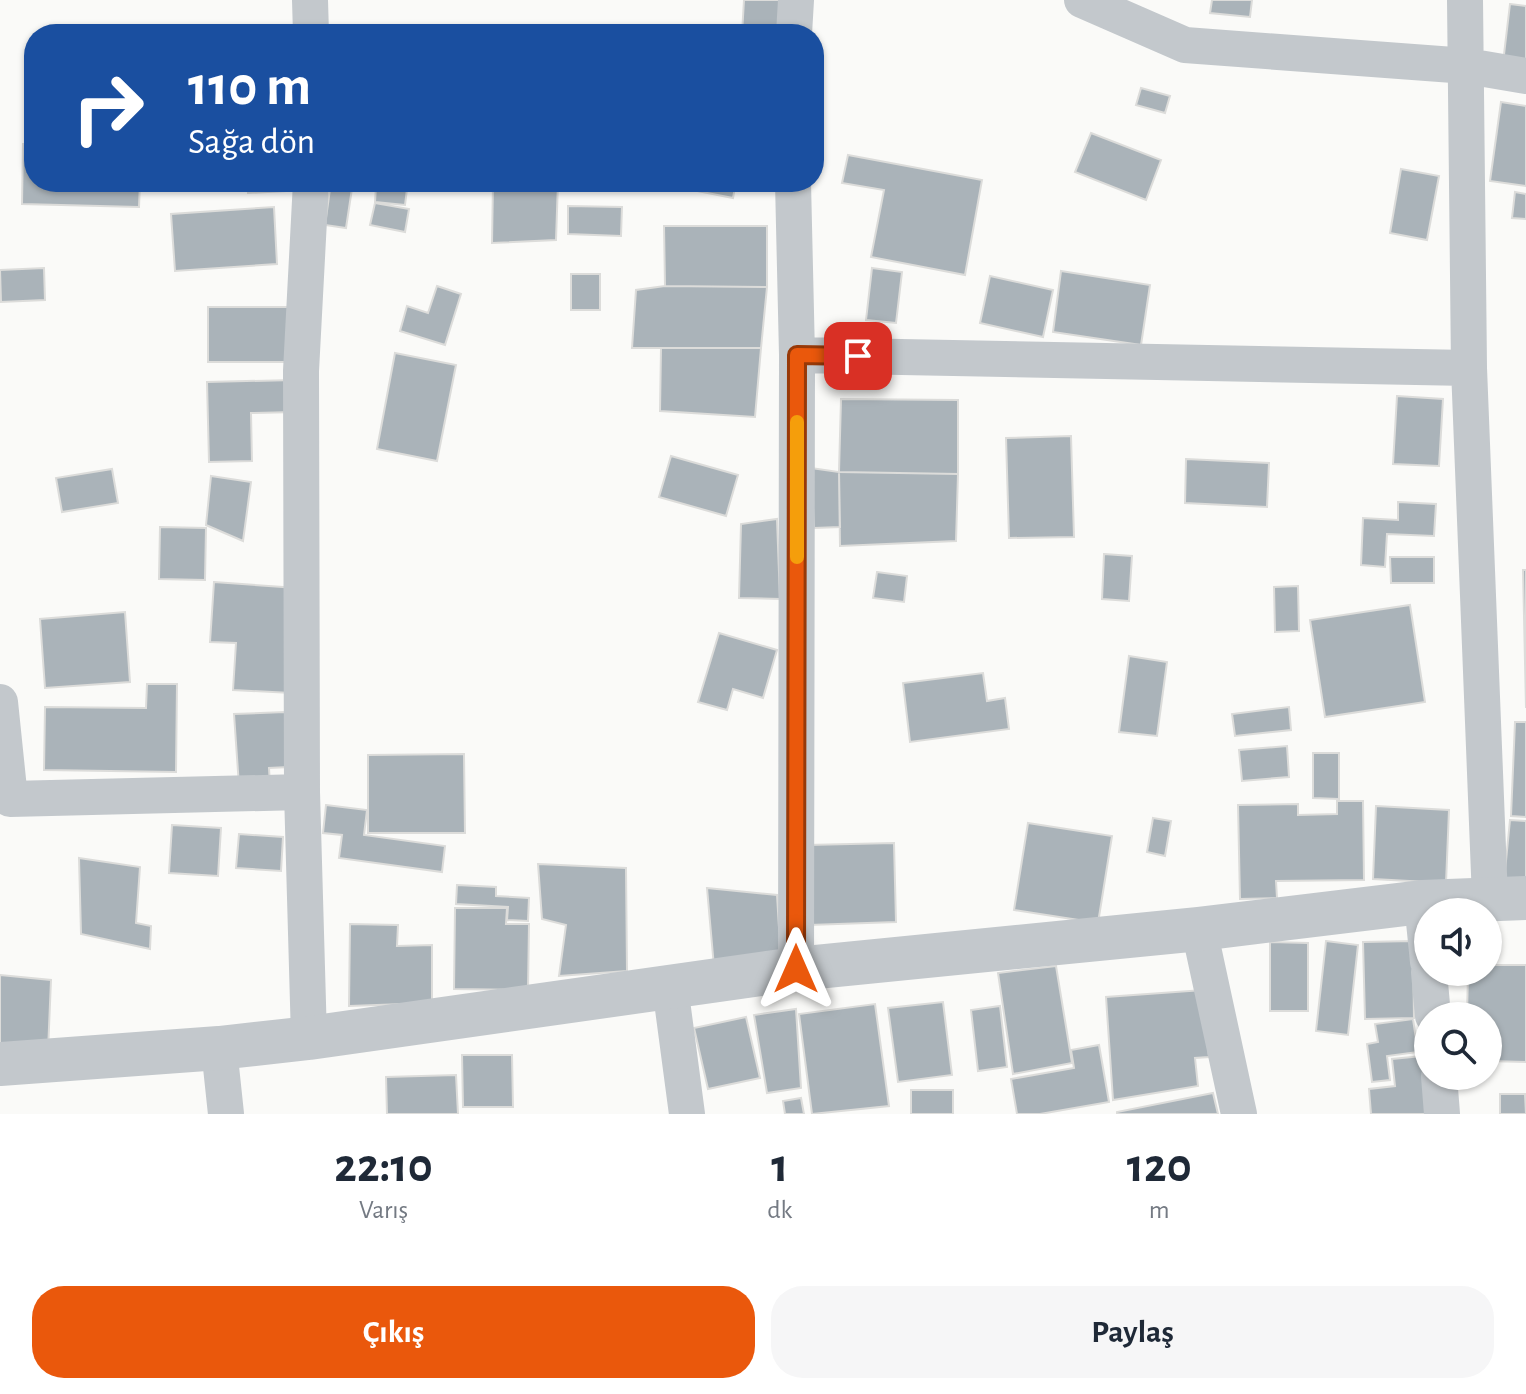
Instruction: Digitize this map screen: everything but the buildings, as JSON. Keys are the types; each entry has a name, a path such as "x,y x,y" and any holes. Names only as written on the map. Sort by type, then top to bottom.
{"street":[{"path":"310,0 311,24"},
{"path":"795,24 796,0"},
{"path":"1082,0 1185,45 1467,66 1526,76"},
{"path":"1465,0 1469,368 1508,899"},
{"path":"309,1038 302,792 301,371 310,192"},
{"path":"793,192 797,355 796,969"},
{"path":"797,355 1469,368"},
{"path":"0,702 10,799 302,792"},
{"path":"0,1064 219,1048 309,1038 796,969 1199,929 1414,903"},
{"path":"1199,929 1239,1114"},
{"path":"670,986 687,1114"},
{"path":"219,1048 226,1114"},
{"path":"1440,1090 1442,1114"}],"slow traffic":[{"path":"797,422 797,557"}],"route":[{"path":"796,969 797,355 858,356"}]}
